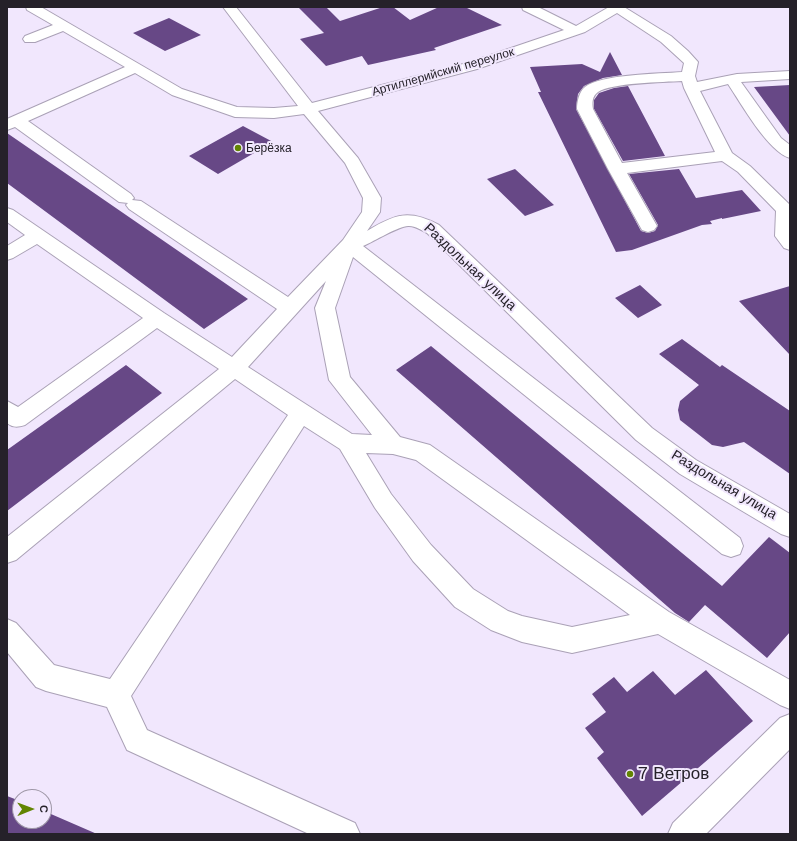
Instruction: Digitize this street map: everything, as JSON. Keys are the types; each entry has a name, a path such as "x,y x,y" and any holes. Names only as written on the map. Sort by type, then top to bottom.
{"street":[{"name":"Артиллерийский переулок","path":"32,7 62,26 177,92 235,112 274,114 308,109 472,66 575,30 617,8"},
{"path":"7,552 234,368 349,244 371,212 372,198 352,161 308,109 229,7"},
{"path":"528,7 575,30"},
{"path":"617,8 647,26 684,53 692,62 690,82 725,156 744,169 784,209 787,215 783,234 784,240 790,244"},
{"path":"30,39 62,26"},
{"path":"12,123 135,68"},
{"path":"648,226 585,109 584,102 590,90 605,83 690,82 790,75"},
{"path":"731,79 775,141 790,153"},
{"path":"12,123 290,308"},
{"path":"616,169 725,156"},
{"path":"7,214 157,318 348,443 383,501 422,553 464,598 500,621 522,630 572,640 660,621"},
{"name":"Раздольная улица","path":"349,244 371,236 392,223 406,219 422,222 433,229 644,434 688,467 790,526"},
{"path":"7,254 38,235"},
{"path":"349,244 325,308 340,380 393,445"},
{"path":"349,244 731,546"},
{"path":"7,410 17,419 157,318"},
{"path":"116,694 301,412"},
{"path":"348,443 393,445 422,452 660,621 790,695"},
{"path":"7,632 46,677 116,694"},
{"path":"116,694 137,740 344,834"},
{"path":"684,834 790,728"}],"building":[{"path":"298,7 326,7 340,21 383,7 393,7 410,20 439,7 465,7 502,25 434,48 436,50 368,65 362,56 326,66 300,39 324,33"},
{"path":"169,18 201,35 165,51 133,33"},
{"path":"610,52 622,75 603,78 584,86 578,94 576,109 641,231 648,233 655,231 658,225 629,174 679,169 696,198 742,190 761,211 710,221 712,224 702,225 632,250 616,252 538,92 541,92 530,67 582,64 600,72"},
{"path":"790,85 790,136 754,87"},
{"path":"628,86 665,156 623,161 594,109 594,100 599,93 614,88"},
{"path":"243,126 273,142 218,174 189,156"},
{"path":"7,133 248,299 204,329 7,183"},
{"path":"515,169 554,205 525,216 487,179"},
{"path":"640,285 662,305 638,318 615,298"},
{"path":"790,286 790,355 739,301"},
{"path":"682,339 720,367 722,365 790,411 790,474 744,442 723,447 712,445 680,420 678,410 680,401 699,385 659,354"},
{"path":"431,346 722,586 769,537 790,553 790,632 767,658 705,605 689,622 675,613 396,370"},
{"path":"126,365 162,393 7,511 7,450"},
{"path":"706,670 753,721 642,816 597,758 604,752 585,728 606,712 592,694 614,677 627,692 653,671 675,695"},
{"path":"7,796 12,798 12,829 52,829 52,814 97,834 7,834"}],"place":[{"name":"Берёзка","path":"238,148"},
{"name":"7 Ветров","path":"630,774"}]}
